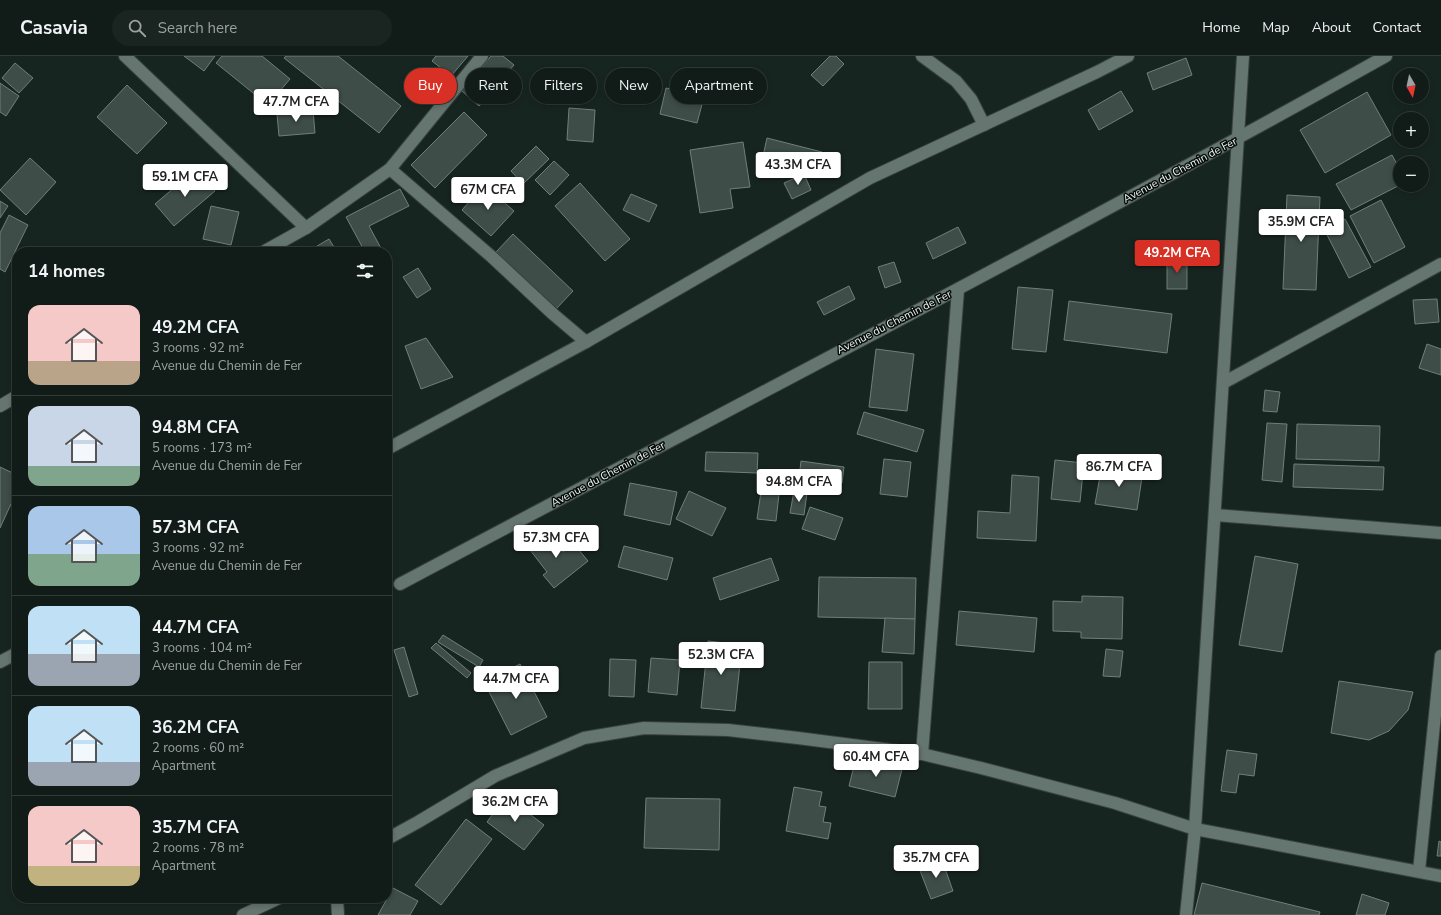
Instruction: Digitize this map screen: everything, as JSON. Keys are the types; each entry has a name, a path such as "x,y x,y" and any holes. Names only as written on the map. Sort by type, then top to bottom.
{"street":[{"path":"125,56 306,228"},
{"path":"272,247 306,228 390,169 482,56"},
{"path":"922,56 956,81 971,99 984,125"},
{"path":"392,446 586,342 870,178 1097,72 1128,56"},
{"path":"1186,915 1195,829 1243,56"},
{"name":"Avenue du Chemin de Fer","path":"400,584 854,343 958,290 1238,139 1386,56"},
{"path":"390,169 492,257 553,314 586,342"},
{"path":"1223,383 1441,264"},
{"path":"922,754 958,290"},
{"path":"0,406 12,399"},
{"path":"1215,515 1441,532"},
{"path":"0,662 12,656"},
{"path":"1419,871 1441,656"},
{"path":"392,836 495,776 584,738 644,728 728,730 922,754 1115,803 1195,829 1441,876"},
{"path":"243,915 268,903"},
{"path":"337,903 338,915"}],"building":[{"path":"184,56 215,56 204,71"},
{"path":"222,56 262,56 290,79 268,105 216,63"},
{"path":"286,56 338,56 401,106 379,133 284,58"},
{"path":"436,56 468,56 457,69 441,68 432,61"},
{"path":"491,56 503,56 514,65 511,68 481,68"},
{"path":"830,56 836,56 844,64 823,86 811,75"},
{"path":"1186,58 1192,75 1153,90 1147,73"},
{"path":"15,63 33,78 19,93 2,78"},
{"path":"0,83 19,96 6,116 0,112"},
{"path":"127,85 167,123 137,154 97,117"},
{"path":"666,88 670,89 670,104 702,104 697,123 660,114"},
{"path":"1121,91 1133,111 1099,130 1088,110"},
{"path":"1367,92 1391,135 1325,173 1300,130"},
{"path":"569,108 595,110 593,142 567,140"},
{"path":"313,110 315,133 279,136 277,114"},
{"path":"464,112 487,135 435,188 411,165"},
{"path":"767,138 822,152 818,170 763,156"},
{"path":"743,142 750,187 730,189 733,208 700,213 690,150"},
{"path":"536,146 549,159 523,184 511,171"},
{"path":"1392,155 1393,157 1393,189 1351,210 1336,184"},
{"path":"30,158 56,182 26,215 0,190"},
{"path":"554,161 569,175 550,195 535,180"},
{"path":"196,169 215,191 174,226 155,204"},
{"path":"804,174 811,190 792,199 784,183"},
{"path":"580,183 630,239 605,261 555,206"},
{"path":"484,185 514,211 491,236 462,210"},
{"path":"400,189 409,206 369,226 380,247 362,247 346,217"},
{"path":"631,194 657,205 649,222 623,210"},
{"path":"1287,195 1320,197 1316,290 1283,289"},
{"path":"1381,200 1405,247 1374,263 1350,216"},
{"path":"0,201 8,206 0,218"},
{"path":"211,206 239,212 231,245 203,239"},
{"path":"9,215 28,225 17,247 12,247 12,258 5,272 0,269 0,233"},
{"path":"1345,219 1371,267 1349,278 1324,229"},
{"path":"958,227 966,243 933,259 926,243"},
{"path":"513,234 573,291 556,309 496,252"},
{"path":"329,239 334,247 315,247"},
{"path":"1167,260 1187,260 1187,289 1167,289"},
{"path":"894,262 901,282 885,288 878,267"},
{"path":"418,268 431,289 417,298 403,277"},
{"path":"849,286 855,299 824,315 817,302"},
{"path":"1018,287 1053,290 1046,352 1012,349"},
{"path":"1437,299 1439,322 1415,324 1413,300"},
{"path":"1069,301 1172,314 1167,353 1064,340"},
{"path":"426,338 453,377 421,389 405,346"},
{"path":"1427,344 1441,349 1441,375 1419,368"},
{"path":"876,349 914,354 907,411 869,407"},
{"path":"1265,390 1280,392 1277,412 1263,411"},
{"path":"864,412 924,430 917,452 857,434"},
{"path":"1267,423 1287,424 1282,482 1262,480"},
{"path":"1297,424 1380,426 1379,461 1296,459"},
{"path":"706,452 758,453 757,473 705,471"},
{"path":"884,459 911,462 907,497 880,494"},
{"path":"1055,460 1084,463 1080,502 1051,499"},
{"path":"801,461 844,467 842,483 799,478"},
{"path":"1294,464 1384,467 1383,490 1293,487"},
{"path":"1102,465 1143,471 1137,510 1095,504"},
{"path":"0,467 12,473 12,502 0,528"},
{"path":"1012,475 1039,477 1036,541 977,538 978,511 1010,513"},
{"path":"630,483 677,492 670,525 624,515"},
{"path":"689,491 726,508 712,536 676,519"},
{"path":"794,491 807,493 804,515 790,513"},
{"path":"761,492 779,494 776,521 757,519"},
{"path":"810,507 843,518 835,540 802,529"},
{"path":"546,530 563,552 574,544 588,561 554,588 543,575 547,572 527,546"},
{"path":"624,546 673,558 667,580 618,567"},
{"path":"1255,556 1298,564 1282,652 1239,645"},
{"path":"771,558 779,580 720,600 713,578"},
{"path":"819,577 916,578 915,619 818,617"},
{"path":"1082,596 1123,597 1122,639 1081,638 1081,632 1053,631 1053,601 1082,602"},
{"path":"959,611 1037,618 1034,652 956,645"},
{"path":"885,618 915,619 914,654 882,652"},
{"path":"443,635 483,660 479,667 438,642"},
{"path":"708,641 742,645 735,711 701,708"},
{"path":"436,643 471,673 467,678 431,648"},
{"path":"404,647 418,694 409,697 394,650"},
{"path":"1106,649 1123,651 1120,677 1103,676"},
{"path":"651,658 680,660 677,695 648,692"},
{"path":"610,659 636,660 634,697 609,696"},
{"path":"869,662 902,662 902,709 868,709"},
{"path":"520,664 547,717 511,735 484,682"},
{"path":"1339,681 1413,692 1408,710 1389,731 1369,740 1331,733"},
{"path":"1227,750 1257,754 1254,776 1239,774 1236,793 1221,791"},
{"path":"856,758 902,769 895,797 849,786"},
{"path":"794,787 822,792 819,806 826,807 823,822 831,823 828,839 786,831"},
{"path":"506,796 544,825 524,850 487,822"},
{"path":"646,798 720,799 719,850 644,848"},
{"path":"466,819 492,839 441,905 415,885"},
{"path":"1439,841 1441,842 1441,856 1437,856"},
{"path":"942,860 953,891 931,899 919,868"},
{"path":"1202,883 1320,912 1319,915 1194,915"},
{"path":"393,888 418,901 410,915 378,915 385,903 392,903"},
{"path":"1362,894 1389,903 1385,915 1356,915"}]}
